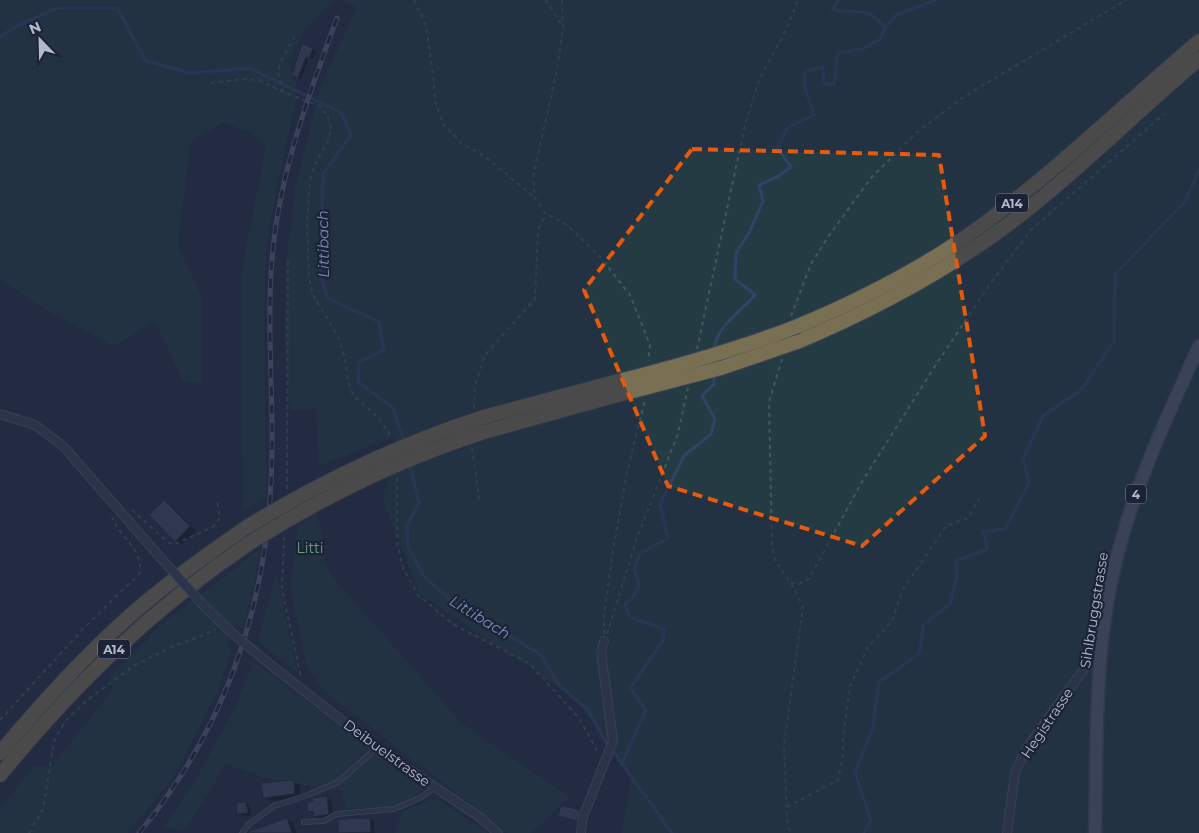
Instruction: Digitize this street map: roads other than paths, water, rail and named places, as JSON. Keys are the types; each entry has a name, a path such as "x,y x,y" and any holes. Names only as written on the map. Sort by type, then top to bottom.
{"highway":[{"name":"A14","path":"0,753 71,672 121,624 180,575 247,527 299,496 371,460 479,415 705,358 754,343 794,323 850,303 945,251 988,221 1062,162 1199,41"},
{"name":"A14","path":"0,775 63,702 117,647 185,589 248,544 305,509 355,483 416,456 484,432 721,368 797,342 846,321 894,297 939,271 983,242 1048,193 1199,59"}],"main road":[{"name":"Sihlbruggstrasse","path":"1096,833 1098,684 1101,651 1114,569 1141,478 1199,346"}],"street":[{"name":"Deibuelstrasse","path":"0,414 35,425 63,446 204,607 233,634 377,748 478,816 498,833"},
{"path":"581,833 584,817 613,741 601,652 604,641"},
{"name":"Hegistrasse","path":"1007,833 1015,772 1026,749 1092,658 1101,651"}],"lane":[{"path":"242,833 249,824 274,806 308,795 338,782 377,748"},
{"path":"304,822 324,821 337,814 394,809 420,798 434,788"}],"waterway":[{"path":"714,352 715,343 723,327 755,295 735,279 736,253 749,233 763,201 759,185 777,177 791,167 777,147 788,127 814,115 805,88 805,71 823,67 824,84 834,84 838,53 863,49 880,39 886,27 869,13 832,10 839,0"},
{"path":"886,27 896,15 936,0"},
{"name":"Littibach","path":"0,38 11,29 57,8 117,8 146,61 190,73 250,68 342,113 351,135 323,174 320,272 327,298 379,322 384,350 359,362 358,382 393,408 404,441"},
{"path":"864,833 871,820 855,773 873,727 879,682 920,653 923,625 950,604 957,575 956,561 988,549 983,532 1005,529 1029,483 1023,459 1043,416 1081,390 1114,341 1115,274 1184,203 1199,170"},
{"path":"621,765 646,710 630,688 663,641 664,629 629,617 625,604 632,598 639,586 634,568 640,554 668,538 660,504 684,456 711,434 715,419 702,396 714,384 714,373"},
{"name":"Littibach","path":"410,465 419,503 407,525 408,547 423,575 448,598 541,655 559,685 588,710 604,739 672,833"}],"railway":[{"path":"139,833 171,791 198,747 221,701 239,654 253,605 264,555 270,504 272,451 270,300 277,219 289,161 316,75 337,18"}],"park label":[{"name":"Litti","path":"310,548"}]}
